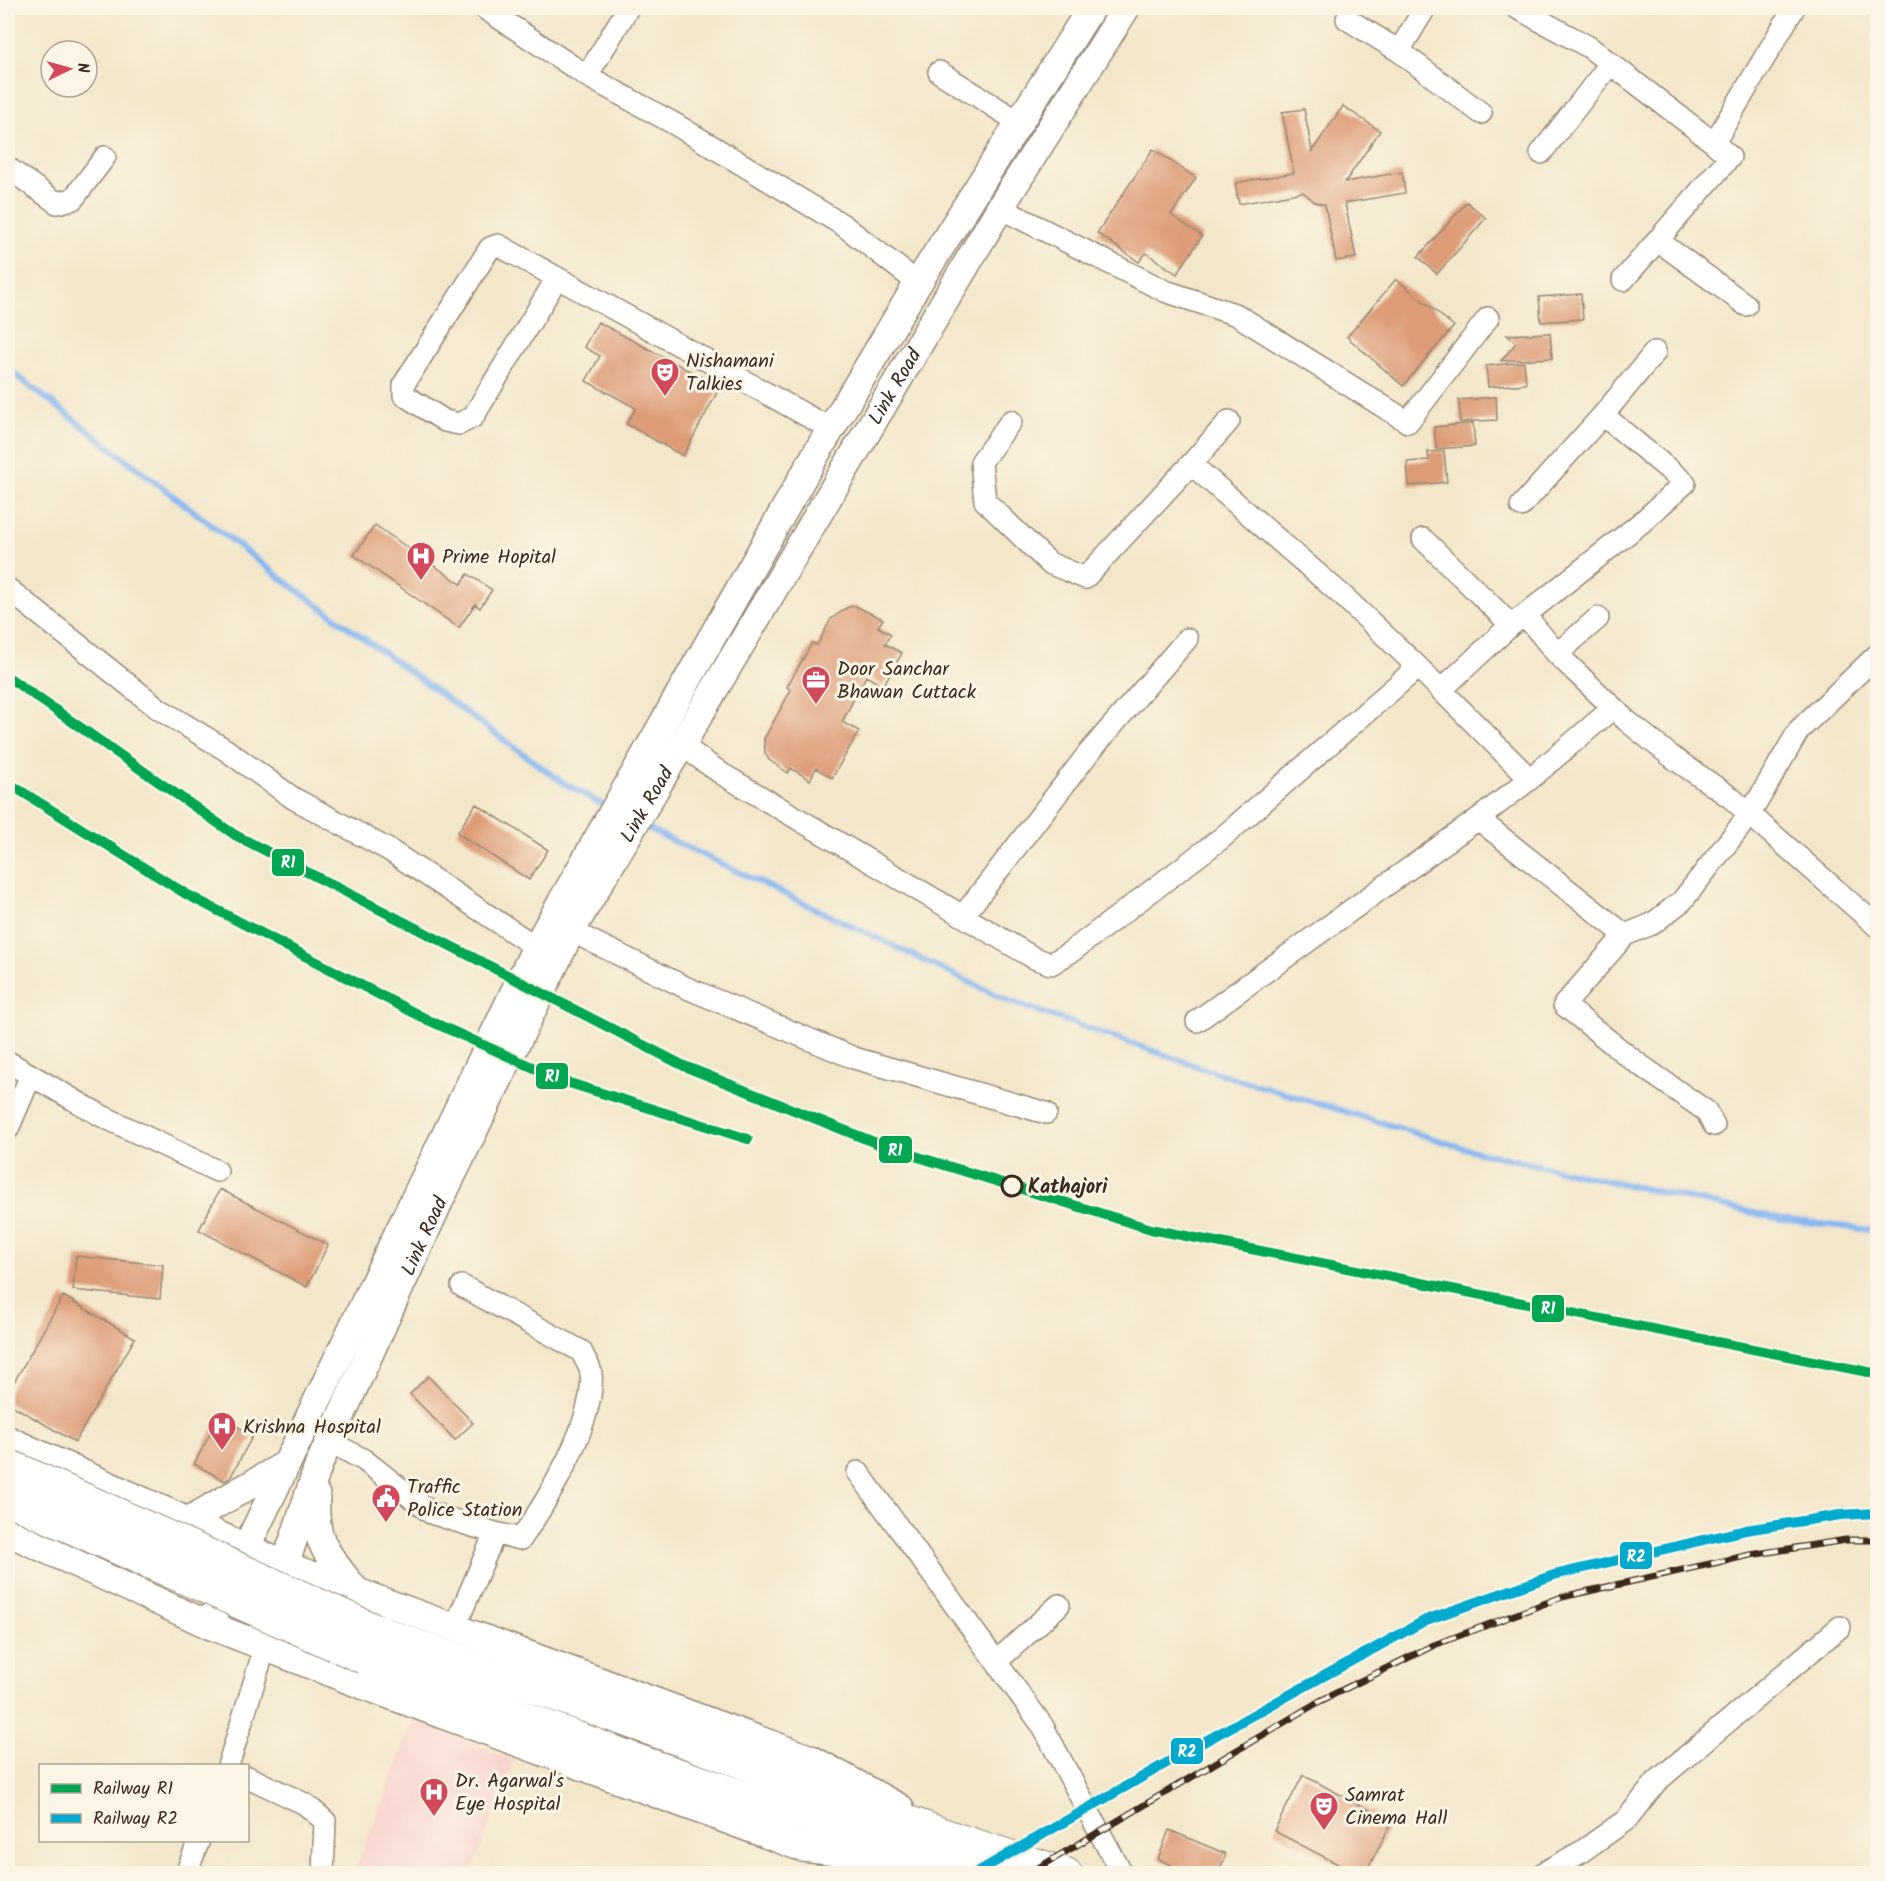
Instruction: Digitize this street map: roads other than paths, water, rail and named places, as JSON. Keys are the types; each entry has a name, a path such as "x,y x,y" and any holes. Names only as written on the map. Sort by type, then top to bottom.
{"highway":[{"path":"8,1466 370,1645"},
{"path":"8,1499 370,1645 950,1852 1066,1874"},
{"path":"950,1852 972,1874"}],"main road":[{"name":"Link Road","path":"208,1625 536,947 614,834 645,781 831,429 918,283 1091,8"},
{"name":"Link Road","path":"645,781 680,744 1000,208 1126,8"},
{"name":"Link Road","path":"262,1646 324,1453 440,1200 571,931 614,834"},
{"path":"8,1440 286,1566 811,1759 950,1852"},
{"path":"324,1453 315,1517 318,1538 330,1558 356,1591"},
{"path":"186,1522 284,1466"},
{"path":"8,1532 208,1625 354,1683 803,1848 950,1852"}],"street":[{"path":"484,8 587,76 673,123 843,225 918,283"},
{"path":"587,76 628,8"},
{"path":"1398,51 1425,8"},
{"path":"1517,8 1589,48 1730,157 1623,280"},
{"path":"1714,143 1794,8"},
{"path":"1347,19 1398,51 1481,113"},
{"path":"1541,153 1610,64"},
{"path":"939,72 1019,122"},
{"path":"8,168 57,203 73,199 105,157"},
{"path":"1000,208 1165,291 1237,315 1408,422 1488,318"},
{"path":"1657,240 1746,306"},
{"path":"557,278 473,417 459,424 445,421 404,395 404,384 490,248 502,246 831,429"},
{"path":"1521,506 1603,415 1655,352"},
{"path":"1441,690 1518,620 1642,522 1684,483 1603,415"},
{"path":"1011,421 981,462 985,501 1049,563 1085,578 1229,421"},
{"path":"1191,464 1344,597 1530,778"},
{"path":"1423,539 1557,654 1613,708 1672,757 1750,814 1878,927"},
{"path":"8,589 159,709 226,750 293,798 389,850 536,947"},
{"path":"1557,654 1598,618"},
{"path":"963,916 1087,756 1187,639"},
{"path":"1714,1125 1706,1111 1633,1060 1564,1005 1625,935 1652,924 1682,901 1750,814 1799,730 1878,654"},
{"path":"680,744 722,774 1034,958 1051,964 1072,951 1223,837 1418,668"},
{"path":"1197,1021 1478,819 1613,708"},
{"path":"1478,819 1625,935"},
{"path":"571,931 687,988 854,1058 1046,1113"},
{"path":"8,1062 100,1115 217,1171"},
{"path":"8,1129 31,1075"},
{"path":"324,1453 364,1460 431,1513 521,1539 562,1474 588,1404 591,1372 581,1352 462,1286"},
{"path":"858,1472 1042,1725 1122,1874"},
{"path":"455,1627 495,1533"},
{"path":"996,1662 1059,1605"},
{"path":"1542,1874 1581,1852 1626,1820 1656,1782 1839,1627"},
{"path":"229,1764 262,1646"},
{"path":"249,1777 305,1804 325,1821 323,1874"},
{"path":"186,1874 198,1842"}],"waterway":[{"path":"8,369 282,579 562,782 609,808"},
{"path":"642,826 1009,1001 1205,1069 1474,1151 1781,1219 1878,1231"}],"railway":[{"path":"974,1874 1189,1750 1426,1620 1554,1575 1746,1530 1840,1515 1878,1513"},
{"path":"1028,1874 1320,1701 1434,1645 1562,1597 1750,1555 1846,1540 1878,1540"}],"rail line":[{"name":"R1","path":"8,677 235,835 684,1066 886,1147 1151,1229 1878,1374"},
{"name":"R1","path":"8,783 186,894 428,1020 563,1081 748,1139"},
{"name":"R2","path":"974,1874 1189,1750 1426,1620 1554,1575 1746,1530 1840,1515 1878,1513"}],"place":[{"name":"Nishamani Talkies","path":"665,398"},
{"name":"Prime Hopital","path":"421,582"},
{"name":"Door Sanchar Bhawan Cuttack","path":"816,706"},
{"name":"Kathajori","path":"1012,1186"},
{"name":"Krishna Hospital","path":"222,1452"},
{"name":"Traffic Police Station","path":"386,1524"},
{"name":"Dr. Agarwal's Eye Hospital","path":"434,1818"},
{"name":"Samrat Cinema Hall","path":"1324,1832"}]}
